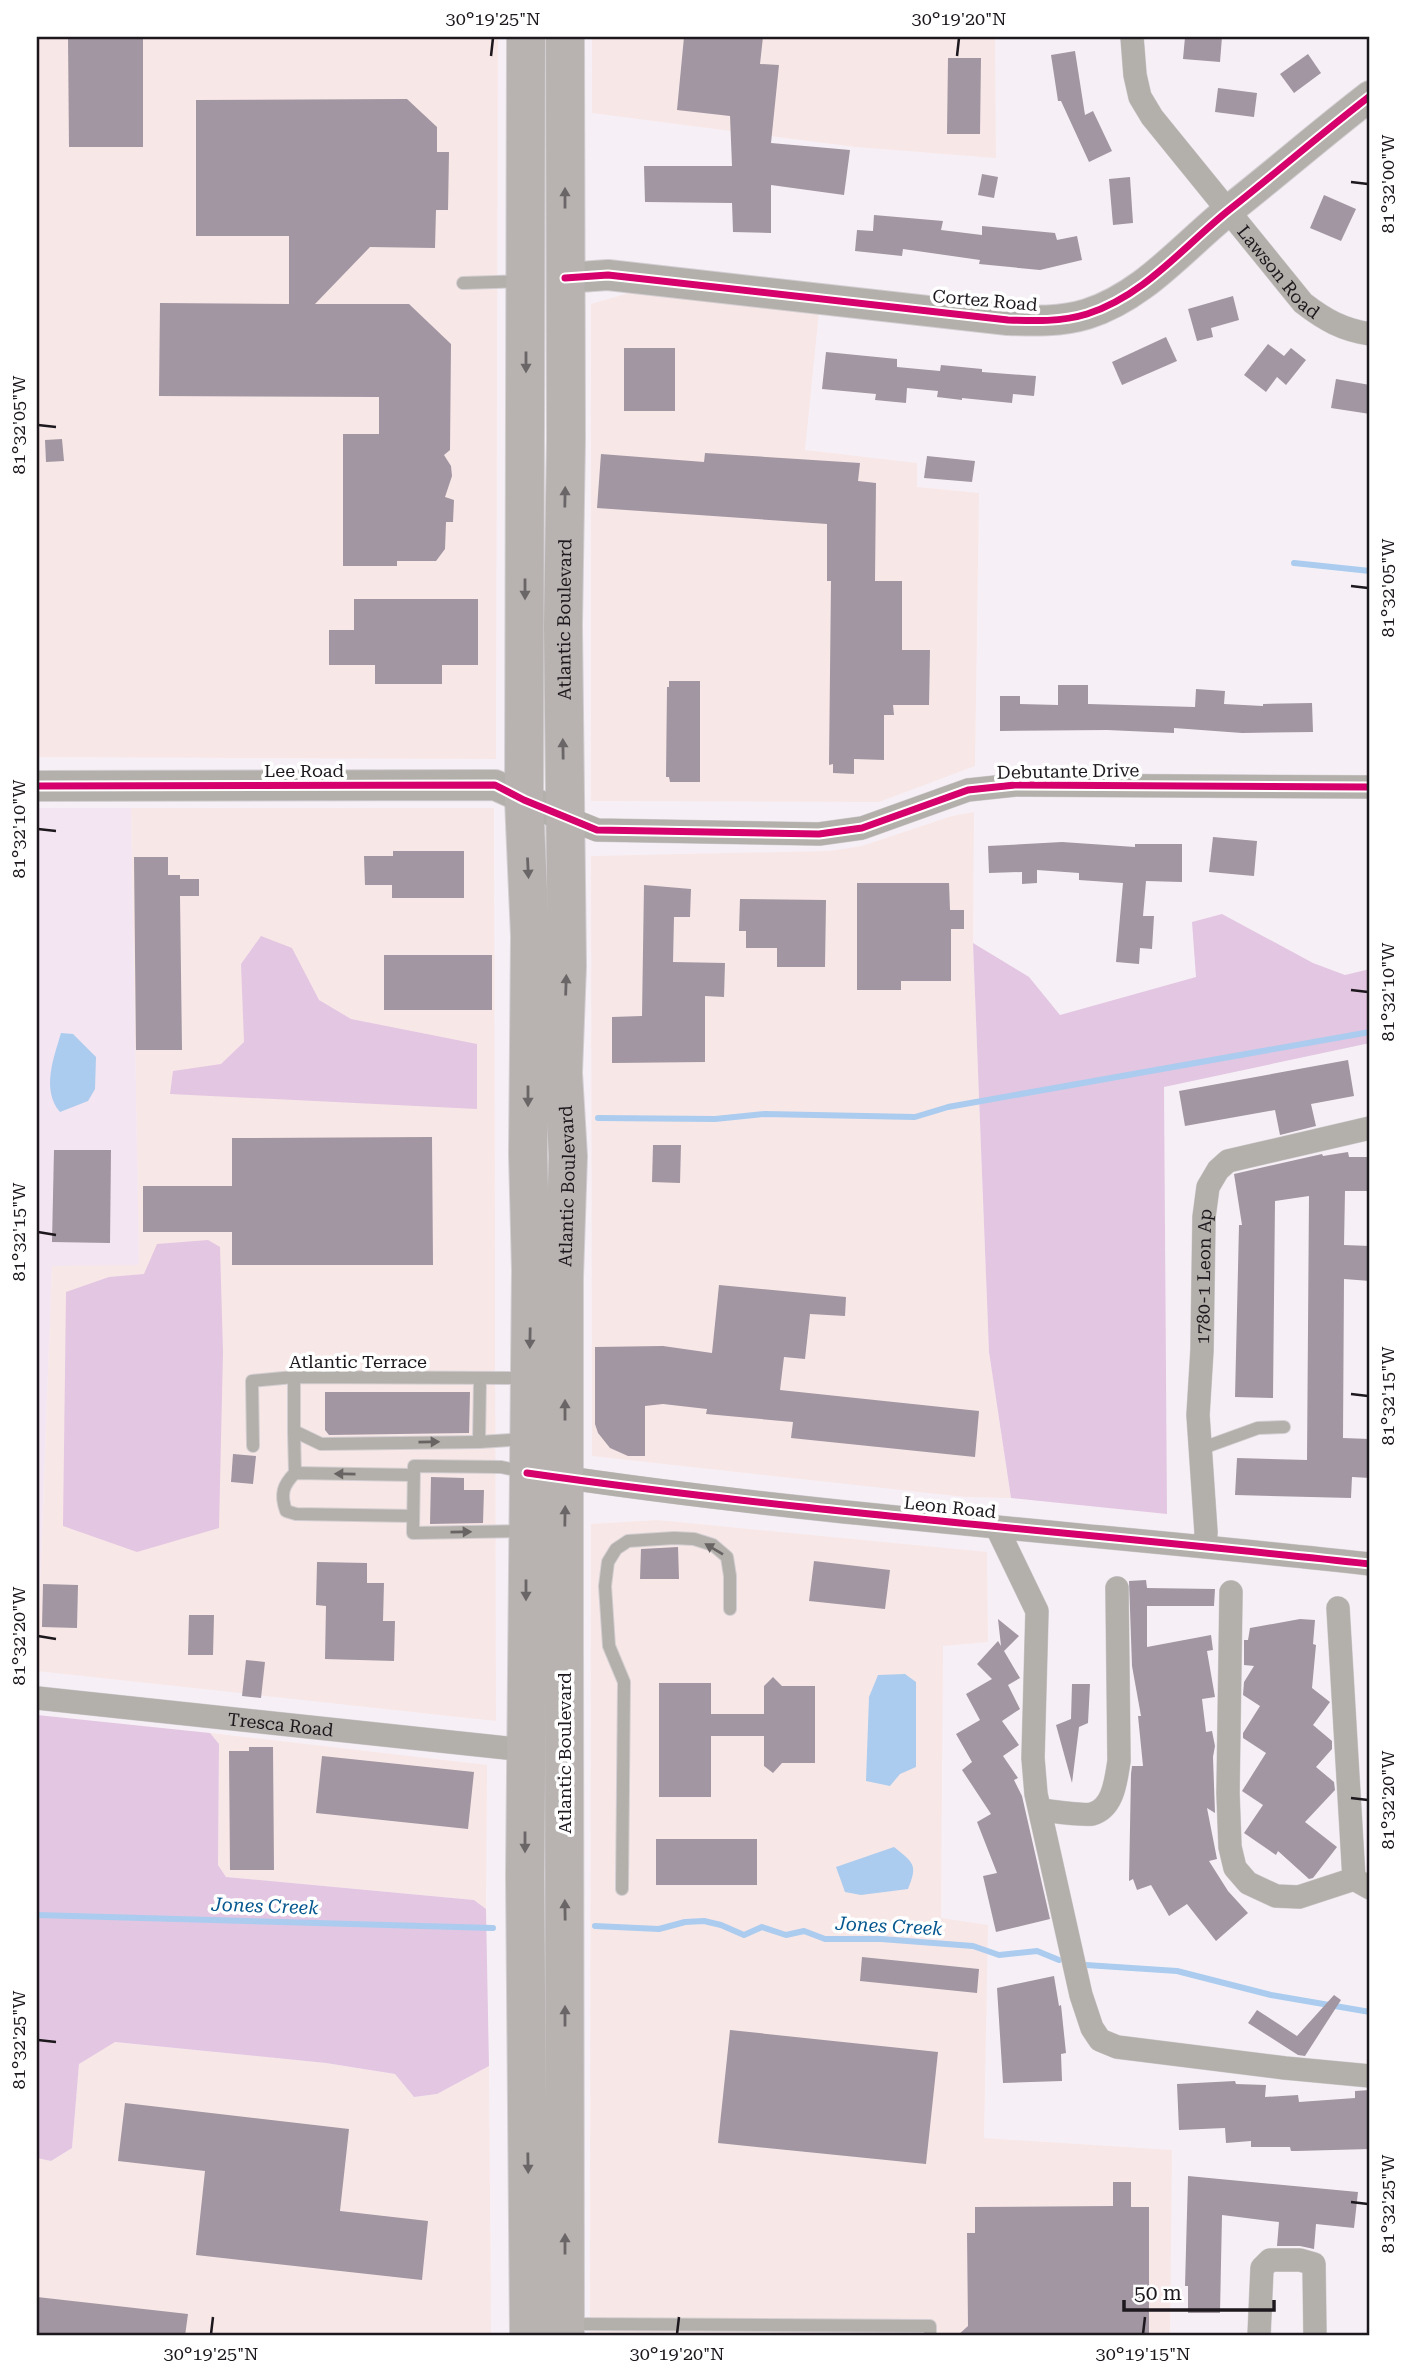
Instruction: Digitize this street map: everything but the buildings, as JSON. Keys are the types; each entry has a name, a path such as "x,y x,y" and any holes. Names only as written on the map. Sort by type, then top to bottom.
{"highway":[{"name":"Atlantic Boulevard","path":"526,37 524,800 530,936 528,1154 531,1270 524,1875 529,2336"},
{"name":"Atlantic Boulevard","path":"565,37 563,626 567,966 563,1073 568,1156 565,1277 565,2330"},
{"path":"526,220 545,241 545,270 550,277 565,278"},
{"path":"526,281 540,284 544,293 546,325 565,339"},
{"path":"525,1750 544,1768 544,1802 565,1815"},
{"path":"530,2269 544,2284 545,2312 565,2330"}],"street":[{"name":"Lawson Road","path":"1132,37 1140,97 1171,143 1303,303 1326,321 1349,331 1370,334"},
{"name":"Cortez Road","path":"565,278 608,275 1007,320 1050,321 1086,315 1115,303 1154,276 1228,211 1370,96"},
{"name":"Lee Road","path":"37,786 495,785 565,817"},
{"name":"Debutante Drive","path":"565,817 597,830 819,834 862,828 968,790 1015,785 1370,787"},
{"name":"1780-1 Leon Ap","path":"1205,1546 1198,1415 1204,1217 1208,1187 1218,1170 1228,1161 1370,1128"},
{"name":"Leon Road","path":"528,1456 566,1478 997,1528 1370,1564"},
{"path":"997,1528 1037,1611 1033,1758 1036,1794 1091,2028 1100,2040 1117,2047 1370,2076"},
{"path":"1041,1810 1092,1814 1106,1804 1115,1787 1119,1761 1117,1588"},
{"path":"1231,1591 1230,1847 1235,1868 1248,1884 1276,1896 1299,1897 1362,1883 1338,1608"},
{"name":"Tresca Road","path":"37,1698 525,1750"},
{"path":"1259,2336 1262,2268 1270,2260 1300,2260 1314,2264 1315,2336"}],"lane":[{"path":"463,283 526,281"},
{"path":"294,1377 295,1473 286,1482 281,1498 286,1511 296,1514 413,1516"},
{"name":"Atlantic Terrace","path":"253,1446 252,1381 294,1377 529,1378"},
{"path":"479,1442 480,1379"},
{"path":"1200,1449 1258,1428 1284,1427"},
{"path":"295,1431 321,1444 479,1442 528,1456"},
{"path":"527,1531 413,1533 413,1475 414,1466 500,1468 528,1456"},
{"path":"295,1473 413,1475"},
{"path":"622,1889 624,1682 609,1646 605,1586 608,1562 616,1549 628,1541 674,1538 694,1539 713,1545 727,1557 730,1609"},
{"path":"565,2330 930,2326 930,2336"}],"shaded area":[{"path":"37,37 498,37 496,759 37,757"},
{"path":"592,37 995,37 996,158 856,147 592,113"},
{"path":"632,292 819,312 805,450 917,463 917,487 979,493 975,766 879,802 591,801 591,304"},
{"path":"37,808 131,808 139,1265 52,1266 37,1661"},
{"path":"131,808 494,808 496,1721 37,1671 52,1265 139,1265"},
{"path":"974,812 973,943 989,1352 1011,1498 965,1497 592,1456 591,856 829,851 862,846 952,816"},
{"path":"1222,914 1313,963 1345,975 1370,969 1370,1043 1164,1087 1167,1514 1011,1498 989,1352 973,943 1029,977 1060,1015 1196,977 1192,922"},
{"path":"261,936 292,948 319,1000 351,1019 477,1044 477,1109 170,1094 173,1071 221,1064 244,1042 241,964"},
{"path":"208,1240 220,1247 223,1352 219,1528 137,1552 63,1526 66,1292 109,1277 144,1274 157,1244"},
{"path":"657,1520 987,1552 988,1642 943,1646 941,1918 988,1925 984,2138 1172,2150 1170,2336 590,2336 591,1524"},
{"path":"37,1715 210,1733 219,1744 218,1865 226,1877 474,1900 486,1909 489,2066 437,2094 414,2097 395,2074 326,2063 115,2042 79,2064 72,2148 51,2161 37,2158"},
{"path":"210,1733 487,1765 486,1909 474,1900 226,1877 218,1865 219,1744"},
{"path":"114,2042 326,2063 395,2074 414,2097 437,2094 489,2066 491,2336 37,2336 37,2158 51,2161 72,2148 79,2063"}],"water":[{"path":"61,1033 73,1034 96,1057 95,1089 88,1101 60,1112 54,1103 50,1084"},
{"path":"905,1674 916,1682 916,1767 900,1774 890,1786 866,1781 869,1697 878,1675"},
{"path":"894,1847 912,1865 913,1875 908,1889 861,1895 845,1892 836,1867"}],"waterway":[{"path":"1294,563 1370,571"},
{"path":"598,1118 715,1119 765,1114 915,1117 948,1107 1370,1032"},
{"name":"Jones Creek","path":"37,1915 493,1928"},
{"name":"Jones Creek","path":"595,1926 659,1929 685,1922 704,1921 744,1935 762,1927 786,1935 804,1931 825,1939 881,1939 973,1946 999,1955 1037,1951 1059,1960"},
{"name":"Jones Creek","path":"1086,1965 1177,1971 1271,1995 1370,2012"}],"cycle path":[{"path":"565,278 608,275 1008,320 1077,317 1108,306 1145,283 1229,210 1370,96"},
{"path":"37,786 495,785 597,830 819,834 862,828 968,790 1015,785 1370,787"},
{"path":"527,1473 737,1500 1370,1564"}]}
